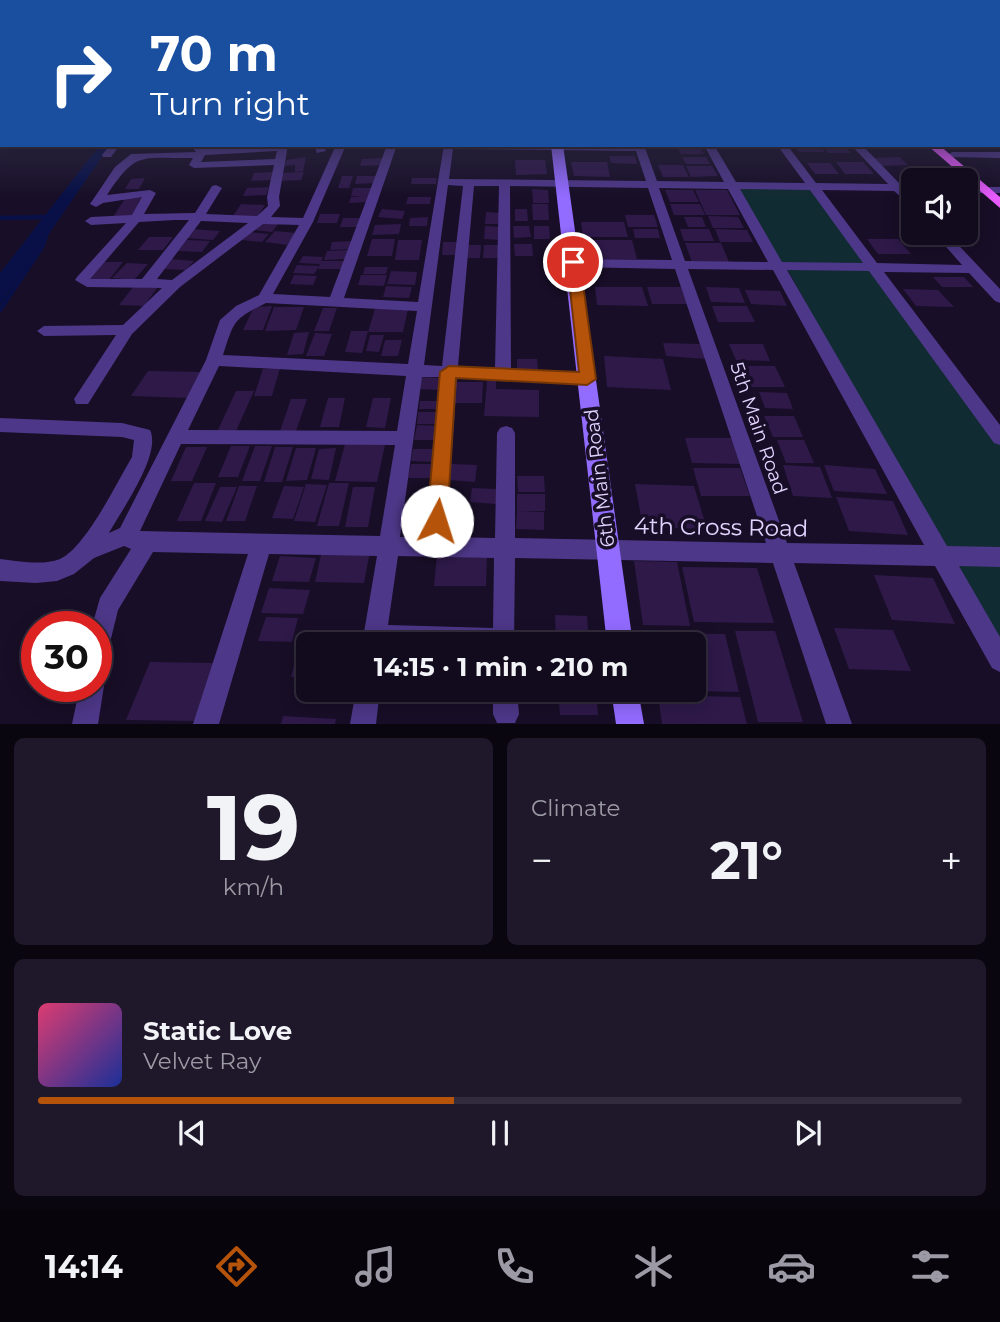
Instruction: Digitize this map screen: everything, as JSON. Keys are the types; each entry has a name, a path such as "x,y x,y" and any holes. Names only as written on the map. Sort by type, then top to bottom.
{"main road":[{"path":"935,147 995,192"},
{"path":"943,147 995,192 1000,205"}],"street":[{"path":"107,156 114,147"},
{"path":"82,399 127,330 175,284 269,213 274,206 273,197 282,147 135,156 119,169 97,202 150,193 136,218 82,280 87,283 175,284"},
{"path":"264,298 307,222 340,147"},
{"path":"335,303 391,147"},
{"path":"376,632 449,147"},
{"name":"6th Main Road","path":"557,147 618,632"},
{"path":"600,147 639,147"},
{"name":"5th Main Road","path":"639,147 682,264 839,723"},
{"path":"710,147 1000,660"},
{"path":"783,147 1000,438"},
{"path":"858,147 901,192"},
{"path":"200,151 194,165 280,162"},
{"path":"952,155 1000,155"},
{"path":"444,181 901,188"},
{"path":"435,546 449,372 469,182"},
{"path":"503,376 505,182"},
{"path":"146,284 199,216 216,188"},
{"path":"91,222 199,216 307,222"},
{"path":"951,245 1000,298"},
{"path":"573,262 974,269"},
{"path":"139,538 130,529 214,360 227,320 241,309 264,298 425,307"},
{"path":"44,331 127,330"},
{"path":"214,360 587,379"},
{"path":"0,425 122,430 144,435 141,458 87,551 68,568 46,573 0,570"},
{"path":"504,632 506,433"},
{"path":"174,437 405,438"},
{"path":"87,551 139,538"},
{"path":"107,611 139,538"},
{"name":"4th Cross Road","path":"139,538 262,543 1000,557"},
{"path":"206,723 262,543"},
{"path":"85,723 89,702"},
{"path":"363,723 366,702"},
{"path":"505,702 506,715"},
{"path":"627,702 630,723"}],"shaded area":[{"path":"98,147 109,147 0,305 0,273"},
{"path":"738,188 810,188 867,263 781,264"},
{"path":"787,269 872,269 1000,444 1000,553 945,553"},
{"path":"958,566 1000,566 1000,640"}],"building":[{"path":"349,147 390,147 390,148 348,149"},
{"path":"795,147 821,147 825,152 799,152"},
{"path":"824,147 845,147 851,153 828,153"},
{"path":"678,148 700,148 704,154 681,154"},
{"path":"609,156 635,156 637,164 611,163"},
{"path":"306,157 303,171 295,172 295,165 284,166 286,160"},
{"path":"682,157 706,157 710,164 686,164"},
{"path":"899,157 908,165 882,166 874,158"},
{"path":"383,158 382,165 360,166 362,159"},
{"path":"515,160 545,160 547,174 516,175"},
{"path":"571,162 607,162 610,177 574,176"},
{"path":"836,162 863,162 874,174 845,174"},
{"path":"807,163 830,163 839,174 815,174"},
{"path":"658,165 683,165 689,177 663,177"},
{"path":"686,166 712,166 718,176 691,177"},
{"path":"275,172 272,180 251,181 254,173"},
{"path":"304,172 301,180 278,181 281,173"},
{"path":"342,176 353,176 349,188 338,188"},
{"path":"357,176 377,176 376,183 355,184"},
{"path":"145,178 139,189 125,189 131,179"},
{"path":"412,178 437,178 436,184 411,184"},
{"path":"269,187 266,195 243,196 247,188"},
{"path":"353,188 373,188 368,202 349,203 351,197 362,196 351,196"},
{"path":"532,189 548,190 549,203 533,203"},
{"path":"665,190 693,190 699,202 670,202"},
{"path":"695,190 727,190 740,215 706,215"},
{"path":"146,195 144,201 136,202 144,202 136,216 113,217 126,197"},
{"path":"408,197 431,197 430,204 406,204"},
{"path":"241,204 265,205 258,216 233,216"},
{"path":"532,204 548,204 549,220 533,220"},
{"path":"670,204 700,204 705,215 674,215"},
{"path":"382,209 405,211 402,219 378,217"},
{"path":"515,209 527,209 528,221 515,221"},
{"path":"486,212 501,213 500,224 485,224"},
{"path":"320,214 340,214 337,223 317,223"},
{"path":"625,215 654,215 658,227 628,227"},
{"path":"708,216 738,217 744,228 713,228"},
{"path":"428,217 427,226 409,226 410,218"},
{"path":"684,217 702,217 706,227 688,227"},
{"path":"343,218 365,218 362,227 340,227"},
{"path":"261,222 278,224 272,232 253,230"},
{"path":"581,222 624,222 628,237 583,237"},
{"path":"401,224 399,234 372,235 375,225"},
{"path":"485,226 502,227 501,240 484,239"},
{"path":"513,226 529,226 531,237 514,238"},
{"path":"534,226 549,226 550,239 534,239"},
{"path":"192,229 220,231 213,240 184,238"},
{"path":"633,229 658,229 660,238 635,238"},
{"path":"680,229 709,229 714,241 684,241"},
{"path":"715,229 747,230 753,242 720,242"},
{"path":"275,231 297,233 287,245 265,242"},
{"path":"250,232 269,234 262,242 242,240"},
{"path":"149,237 173,237 163,250 138,250"},
{"path":"372,239 395,239 392,256 367,256"},
{"path":"867,239 898,239 911,254 878,254"},
{"path":"187,240 210,241 202,252 178,251"},
{"path":"398,240 422,240 419,260 395,260"},
{"path":"586,240 632,240 637,259 589,259"},
{"path":"353,241 352,249 330,250 332,242"},
{"path":"443,242 461,242 460,255 442,255"},
{"path":"685,243 721,243 729,262 692,262"},
{"path":"514,244 532,244 533,256 515,256"},
{"path":"466,245 481,245 480,258 464,258"},
{"path":"484,245 502,245 502,258 483,258"},
{"path":"348,250 347,259 324,260 327,251"},
{"path":"303,256 323,257 320,264 299,263"},
{"path":"171,259 194,261 186,270 162,269"},
{"path":"321,261 345,261 342,269 318,269"},
{"path":"104,262 123,262 108,281 88,280"},
{"path":"127,263 148,264 134,280 112,278"},
{"path":"297,265 319,266 314,274 293,273"},
{"path":"365,267 388,267 386,274 363,274"},
{"path":"391,271 417,272 415,285 387,284"},
{"path":"294,275 317,276 313,285 290,284"},
{"path":"361,275 387,275 384,286 358,285"},
{"path":"933,277 964,277 973,287 942,287"},
{"path":"386,286 412,287 409,298 383,297"},
{"path":"133,287 157,288 144,306 119,305"},
{"path":"595,287 642,287 648,306 597,305"},
{"path":"647,287 681,287 687,304 652,304"},
{"path":"706,287 739,288 745,303 711,302"},
{"path":"903,289 938,290 954,307 916,306"},
{"path":"745,290 780,291 787,306 751,304"},
{"path":"272,306 263,330 243,330 254,307"},
{"path":"712,306 747,306 755,322 718,322"},
{"path":"274,307 304,307 296,330 265,331"},
{"path":"323,308 337,308 329,331 314,331"},
{"path":"375,309 408,309 403,332 368,332"},
{"path":"351,331 368,331 362,353 345,352"},
{"path":"309,332 303,354 287,355 294,333"},
{"path":"315,333 332,334 324,356 306,356"},
{"path":"370,335 384,335 379,352 366,351"},
{"path":"385,340 402,340 398,356 381,356"},
{"path":"663,343 700,344 706,359 666,356"},
{"path":"729,344 763,344 770,361 736,360"},
{"path":"604,356 663,359 671,390 607,387"},
{"path":"517,359 537,359 538,370 517,370"},
{"path":"740,366 775,366 785,387 748,387"},
{"path":"280,368 272,396 254,396 263,369"},
{"path":"148,371 202,372 188,398 131,396"},
{"path":"418,377 444,378 443,390 416,389"},
{"path":"487,381 496,381 496,389 539,390 539,417 484,416"},
{"path":"452,382 483,382 482,403 450,403"},
{"path":"236,391 254,391 236,431 218,430"},
{"path":"759,392 787,393 793,409 765,408"},
{"path":"328,398 345,398 339,427 320,427"},
{"path":"373,398 391,398 385,428 366,427"},
{"path":"291,399 307,399 296,431 280,431"},
{"path":"420,401 444,401 443,409 419,409"},
{"path":"418,412 444,412 443,424 417,424"},
{"path":"764,416 794,416 803,437 773,437"},
{"path":"417,425 443,426 441,440 414,440"},
{"path":"685,438 731,438 740,464 692,463"},
{"path":"777,440 804,440 814,463 786,463"},
{"path":"345,444 385,445 377,482 335,481"},
{"path":"231,446 250,446 238,477 218,477"},
{"path":"255,446 272,446 260,481 242,481"},
{"path":"186,447 207,447 192,481 171,481"},
{"path":"275,447 293,447 282,482 264,482"},
{"path":"296,448 316,448 307,480 286,481"},
{"path":"336,448 329,480 311,479 319,449"},
{"path":"413,449 438,449 436,462 411,461"},
{"path":"411,464 437,464 436,478 408,478"},
{"path":"451,464 477,465 475,482 448,480"},
{"path":"783,465 820,467 832,498 793,496"},
{"path":"824,465 875,469 887,494 834,491"},
{"path":"693,468 740,468 750,496 701,496"},
{"path":"517,476 544,476 545,492 518,492"},
{"path":"194,483 216,483 201,521 177,521"},
{"path":"329,483 349,483 339,526 317,526"},
{"path":"306,484 327,485 315,522 294,521"},
{"path":"635,484 694,486 707,529 643,527"},
{"path":"239,486 257,486 245,521 226,521"},
{"path":"284,486 304,487 293,519 272,518"},
{"path":"220,487 237,487 222,522 205,521"},
{"path":"353,487 375,487 368,527 345,527"},
{"path":"472,488 497,489 496,504 470,502"},
{"path":"517,494 545,494 545,511 517,511"},
{"path":"836,497 893,501 908,535 849,531"},
{"path":"406,503 433,504 431,520 403,518"},
{"path":"443,506 469,507 467,522 441,521"},
{"path":"517,511 544,512 544,530 516,529"},
{"path":"322,550 370,551 364,583 315,582"},
{"path":"280,556 316,558 309,582 272,581"},
{"path":"437,556 487,556 486,586 434,586"},
{"path":"634,561 677,562 690,626 643,625"},
{"path":"682,567 757,568 774,623 694,622"},
{"path":"874,575 933,578 955,624 892,620"},
{"path":"269,588 310,590 303,614 261,613"},
{"path":"555,615 587,616 588,632 556,632"},
{"path":"266,617 298,618 292,642 258,641"},
{"path":"834,628 893,630 911,671 849,669"},
{"path":"735,631 775,631 803,722 758,722"},
{"path":"706,634 725,634 739,692 706,691"},
{"path":"296,657 296,677 291,677"},
{"path":"150,662 215,663 196,721 126,720"},
{"path":"706,696 740,697 747,724 662,724 659,702 706,702"},
{"path":"559,702 597,702 598,715 560,715"},
{"path":"283,716 336,719 335,724 281,724"}],"waterway":[{"path":"0,218 49,217"},
{"path":"0,310 42,247 46,236"}],"route":[{"path":"437,521 449,372 587,379 573,262"}]}
